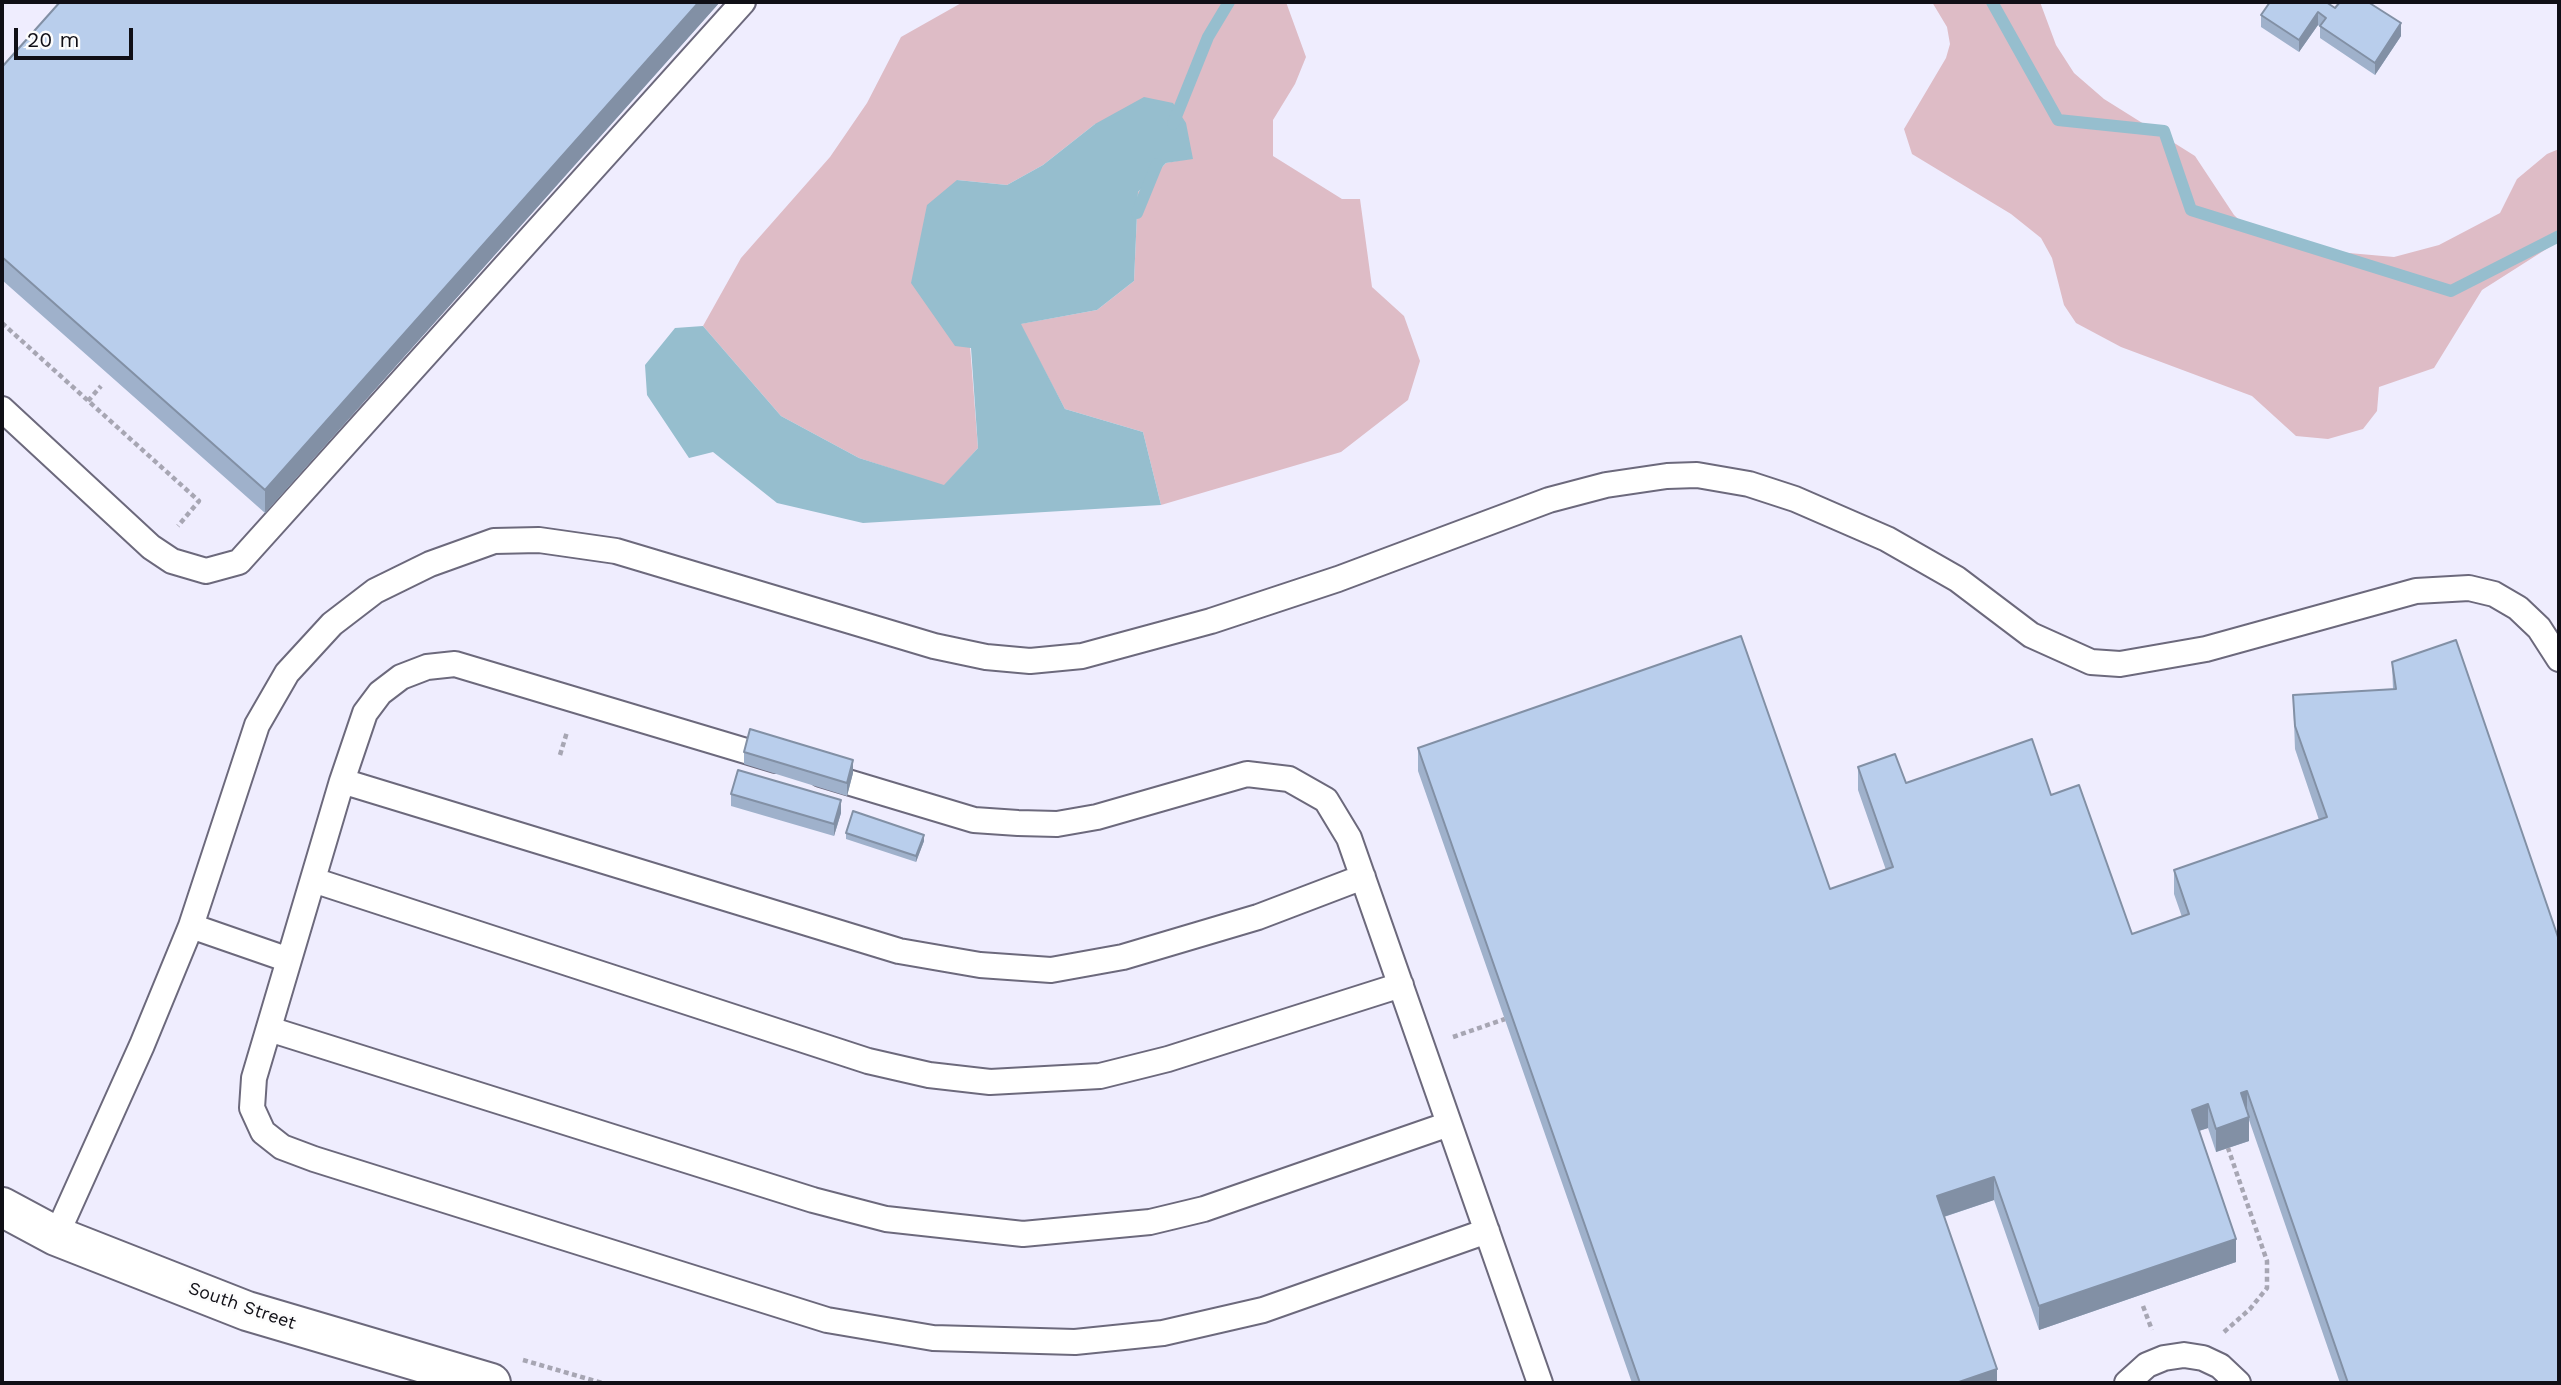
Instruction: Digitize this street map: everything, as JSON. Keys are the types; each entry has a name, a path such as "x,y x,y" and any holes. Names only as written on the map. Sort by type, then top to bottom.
{"street":[{"name":"South Street","path":"2,1207 56,1236 247,1311 491,1383"}],"lane":[{"path":"2,409 151,547 172,561 206,571 239,562 743,2"},
{"path":"56,1236 142,1045 191,926 257,724 287,673 332,624 375,591 430,564 494,541 539,540 616,551 934,646 986,657 1030,661 1082,656 1211,621 1338,579 1549,500 1606,485 1667,475 1698,475 1749,484 1796,499 1887,539 1957,579 2032,635 2091,662 2120,664 2206,649 2416,591 2469,588 2494,594 2518,608 2539,628 2559,659"},
{"path":"1487,1231 1263,1310 1163,1333 1063,1342 933,1338 827,1320 282,1147 263,1132 252,1108 254,1078 342,781 365,713 380,693 401,677 427,667 455,664 974,820 1057,824 1097,817 1247,774 1289,779 1326,800 1349,838 1401,985 1449,1124 1487,1231 1540,1383"},
{"path":"342,781 899,951 980,965 1051,970 1123,957 1258,917 1363,877"},
{"path":"313,880 868,1061 929,1075 989,1082 1042,1082 1100,1076 1168,1059 1401,985"},
{"path":"191,926 289,960"},
{"path":"269,1029 813,1200 886,1219 1023,1234 1150,1222 1204,1209 1449,1124"},
{"path":"2127,1383 2147,1365 2164,1358 2184,1355 2203,1358 2220,1366 2238,1383"}],"path":[{"path":"2,323 199,502 178,526"},
{"path":"88,401 101,386"},
{"path":"1449,1039 1505,1019"},
{"path":"2213,1329 2225,1333 2250,1309 2267,1287 2267,1261 2228,1148"},
{"path":"2143,1306 2152,1331"},
{"path":"2139,1336 2159,1328"}],"shaded area":[{"path":"963,2 1286,2 1306,57 1295,84 1273,120 1273,156 1342,199 1360,199 1372,287 1404,316 1420,361 1408,400 1341,452 1161,505 1143,432 1065,409 1020,324 1097,310 1134,281 1138,192 1166,163 1192,158 1095,124 1043,165 1007,185 957,180 978,448 944,486 859,458 781,416 703,326 741,258 830,157 867,103 901,37"},
{"path":"1932,2 2040,2 2056,45 2074,73 2104,99 2195,156 2234,215 2252,232 2304,249 2394,257 2439,245 2500,213 2517,179 2547,154 2559,149 2559,241 2482,290 2434,368 2379,387 2377,411 2363,429 2328,439 2296,436 2252,396 2121,347 2076,323 2064,305 2052,258 2041,238 2011,214 1912,154 1904,129 1946,58 1950,44 1947,27"}],"water":[{"path":"1144,97 1173,103 1186,123 1193,159 1166,163 1138,192 1134,281 1097,310 1021,324 1065,409 1143,432 1161,505 863,523 777,503 713,452 689,458 647,395 645,365 675,328 703,326 781,416 859,458 944,485 978,448 971,348 955,346 911,283 927,205 957,180 1007,185 1043,165 1095,124"}],"building":[{"path":"60,2 699,2 265,490 2,257 2,67"},
{"path":"2270,2 2326,2 2335,8 2340,2 2368,2 2401,23 2375,63 2320,26 2326,18 2318,12 2299,40 2261,15"},
{"path":"1741,636 1830,889 1893,867 1858,767 1895,754 1906,783 2032,739 2051,795 2079,785 2132,934 2189,914 2174,870 2327,817 2295,726 2293,695 2396,689 2392,662 2456,640 2559,940 2559,1383 2348,1383 2247,1091 2241,1093 2249,1117 2216,1129 2208,1104 2192,1110 2236,1239 2039,1306 1994,1177 1937,1196 1997,1369 1956,1383 1640,1383 1418,748"},
{"path":"750,729 853,760 847,783 744,752"},
{"path":"738,770 841,800 834,824 731,794"},
{"path":"853,811 924,835 916,856 846,833"}],"waterway":[{"path":"1173,124 1208,37 1229,2"},
{"path":"1992,2 2058,120 2164,131 2191,210 2451,291 2559,236"},
{"path":"1137,213 1157,164"}]}
